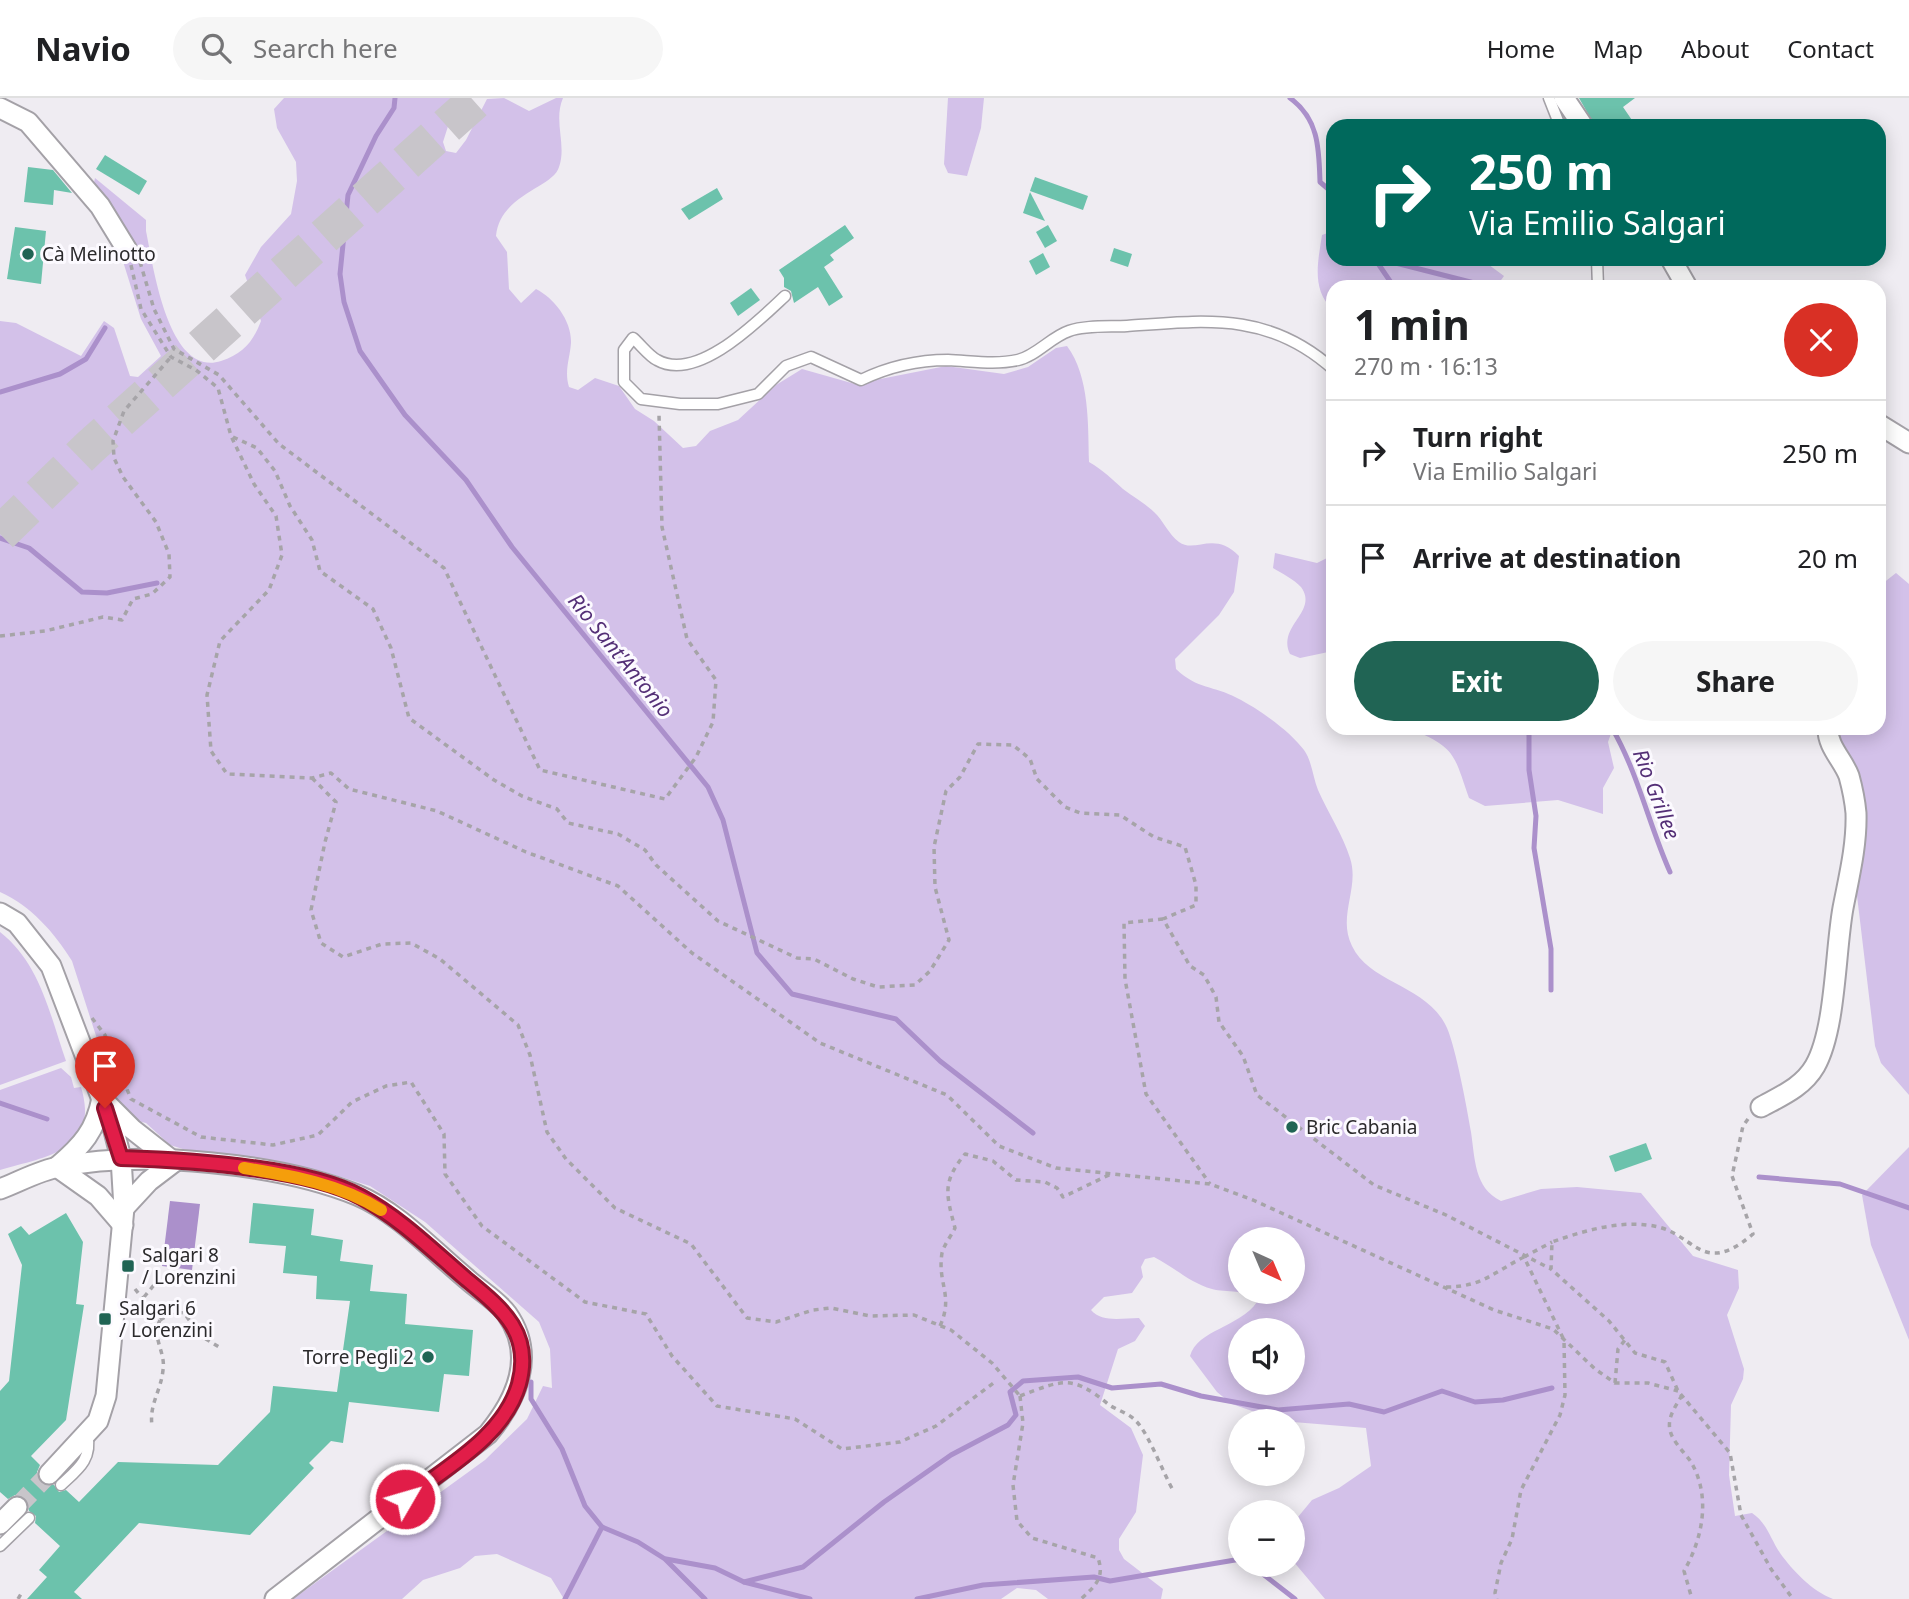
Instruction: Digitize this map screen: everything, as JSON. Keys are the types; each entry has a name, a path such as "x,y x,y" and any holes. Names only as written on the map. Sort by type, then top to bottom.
{"street":[{"path":"1564,98 1578,119"},
{"path":"0,108 28,122 100,206 125,247"},
{"path":"1886,429 1909,443"},
{"path":"1760,1107 1792,1090 1814,1068 1820,1055 1832,998 1843,908 1851,878 1856,813 1849,776 1827,735"},
{"path":"0,913 17,923 51,966 102,1098 121,1158 124,1217 106,1396 98,1421 55,1480"},
{"path":"102,1098 132,1129 174,1162"},
{"path":"57,1167 90,1135 98,1120 102,1098"},
{"path":"0,1189 57,1167 121,1158 236,1166 310,1180 359,1196 396,1219 507,1313 523,1353 519,1384 506,1412 488,1434 275,1599"},
{"path":"124,1217 149,1181 174,1162"},
{"path":"57,1167 124,1217"},
{"path":"0,1524 23,1512"}],"lane":[{"path":"1549,98 1557,119"},
{"path":"785,296 719,351 681,366 657,360 634,338 624,350 624,382 641,399 718,404 758,394 786,366 811,358 861,380 888,367 945,360 994,363 1021,359 1069,331 1176,322 1237,324 1280,333 1326,363"},
{"path":"0,1546 23,1512"}],"path":[{"path":"125,247 141,309 171,357 196,369 218,388 231,436 254,484 276,516 282,555 269,590 219,641 207,695 211,751 227,774 313,778 331,773 349,789 437,811 526,852 618,886 692,953 820,1043 947,1094 999,1146 1056,1168 1210,1184 1253,1200 1494,1310 1553,1329 1615,1383 1648,1383 1678,1391"},
{"path":"125,247 137,251 154,309 174,349 219,375 279,444 444,568 540,769 666,799 696,757 713,722 716,680 687,639 662,527 659,402"},
{"path":"0,636 33,633 103,617 122,620 132,599 152,594 170,577 169,554 156,522 118,468 114,458 113,441 124,411 171,357"},
{"path":"231,436 257,448 275,471 290,506 312,540 320,571 373,609 391,648 410,718 443,744 475,763 494,780 522,796 557,810 568,823 618,834 645,850 656,864 718,921 778,951 797,958 814,959 853,979 878,987 915,985 930,971 949,940 935,887 934,847 946,791 960,777 978,744 1013,745 1030,759 1037,779 1065,807 1080,813 1120,815 1154,837 1185,847 1196,885 1196,905 1163,919 1124,922 1125,979 1146,1094 1210,1184"},
{"path":"313,778 336,802 312,910 321,943 343,957 382,944 411,943 440,959 518,1026 530,1055 547,1132 566,1159 615,1208 691,1244 747,1318 776,1322 813,1310 831,1308 870,1316 914,1315 951,1330 992,1363 1020,1396 1023,1423 1013,1485 1017,1521 1032,1538 1098,1558 1100,1580 1082,1599"},
{"path":"1163,919 1185,958 1204,975 1216,997 1219,1022 1243,1056 1257,1095 1374,1185 1446,1215 1551,1269 1609,1321 1635,1353 1664,1362 1678,1391 1730,1454 1741,1515 1771,1569 1793,1599"},
{"path":"85,1010 105,1035 131,1099 201,1137 273,1145 318,1135 352,1102 386,1086 411,1082 444,1133 445,1174 482,1226 585,1302 646,1314 672,1356 718,1406 795,1419 842,1449 900,1442 936,1426 995,1382"},
{"path":"1443,1287 1468,1287 1490,1278 1552,1242 1585,1231 1648,1224 1708,1254 1733,1251 1753,1234 1732,1175 1743,1126 1760,1107"},
{"path":"940,1326 948,1307 942,1280 943,1251 955,1228 948,1202 949,1174 965,1154 993,1161 1016,1180 1045,1182 1057,1188 1063,1197 1113,1174"},
{"path":"1551,1269 1552,1242"},
{"path":"1497,1599 1495,1593 1501,1563 1512,1539 1521,1490 1560,1415 1566,1395 1564,1340 1524,1257"},
{"path":"144,1297 159,1279"},
{"path":"116,1284 134,1289 144,1297 160,1320"},
{"path":"152,1426 152,1402 163,1371 156,1335 160,1320 174,1312 184,1313 201,1336 219,1347"},
{"path":"1615,1383 1618,1349 1625,1340"},
{"path":"1020,1396 1049,1385 1073,1381 1091,1389 1110,1406 1135,1419 1174,1492"},
{"path":"1682,1395 1670,1417 1670,1432 1702,1486 1703,1520 1684,1571 1692,1599"},
{"path":"18,1599 22,1594"}],"shaded area":[{"path":"284,98 457,98 443,142 446,151 456,153 466,140 487,99 504,98 529,111 556,98 563,98 559,115 562,150 559,167 547,181 507,210 496,236 507,252 509,289 521,303 536,289 561,311 571,335 567,370 569,387 578,390 595,378 619,386 635,409 654,421 683,448 696,446 710,431 738,420 776,385 802,369 855,384 946,366 1004,374 1028,367 1056,348 1067,346 1075,358 1084,387 1089,462 1157,515 1179,542 1192,546 1213,543 1230,548 1239,556 1234,592 1219,615 1175,659 1176,669 1191,681 1228,694 1255,708 1291,735 1307,754 1318,790 1350,858 1352,880 1347,924 1352,946 1360,959 1372,969 1427,1002 1447,1028 1461,1079 1477,1171 1485,1188 1501,1201 1541,1189 1577,1187 1641,1193 1693,1256 1738,1270 1739,1288 1727,1315 1744,1369 1743,1379 1731,1405 1729,1475 1735,1516 1752,1513 1757,1517 1780,1553 1797,1573 1810,1586 1833,1599 1325,1599 1305,1575 1305,1508 1312,1500 1339,1488 1371,1466 1366,1428 1305,1423 1305,1409 1246,1409 1232,1404 1217,1392 1190,1356 1201,1340 1228,1324 1228,1395 1305,1395 1305,1318 1238,1318 1255,1304 1306,1304 1306,1227 1228,1227 1228,1291 1204,1286 1154,1257 1145,1259 1141,1267 1143,1277 1132,1293 1104,1297 1091,1310 1107,1318 1139,1318 1145,1326 1135,1341 1118,1349 1100,1405 1131,1428 1143,1455 1136,1512 1119,1539 1119,1550 1124,1559 1163,1589 1161,1599 1048,1599 1036,1590 1017,1588 1001,1599 564,1599 551,1578 497,1554 475,1556 460,1568 423,1580 402,1599 293,1599 485,1460 527,1419 543,1386 552,1388 550,1349 539,1322 425,1222 370,1186 322,1171 250,1158 199,1154 170,1145 146,1123 134,1120 116,1098 72,961 41,921 0,892 0,321 16,323 81,356 104,321 114,328 130,376 138,377 161,356 141,319 121,255 89,205 95,178 146,220 153,268 166,315 188,353 203,362 221,361 241,351 251,341 261,321 245,275 261,247 291,214 297,181 296,162 277,128 274,109"},
{"path":"948,98 984,98 981,128 967,176 948,173 944,164"},
{"path":"1326,234 1326,266 1490,266 1504,276 1501,280 1326,280 1326,302 1321,293 1318,275 1322,235"},
{"path":"1275,553 1317,563 1326,558 1326,652 1300,658 1290,654 1287,644 1305,604 1305,596 1298,584 1273,568"},
{"path":"1896,573 1909,584 1909,1095 1881,1063 1875,1046 1855,879 1856,860 1834,735 1886,735 1886,581"},
{"path":"1424,735 1610,735 1608,742 1614,768 1603,788 1603,814 1558,800 1485,806 1469,798 1451,754"},
{"path":"0,932 14,945 34,974 49,1008 66,1061 0,1085"},
{"path":"61,1068 71,1077 74,1088 81,1087 85,1108 83,1125 76,1138 52,1154 0,1170 0,1090"},
{"path":"1909,1147 1909,1340 1871,1245 1862,1195"},
{"path":"170,1201 200,1204 192,1270 162,1266"}],"building":[{"path":"1579,98 1635,98 1623,107 1631,119 1591,119"},
{"path":"105,155 147,181 139,195 96,169"},
{"path":"28,167 53,170 72,193 54,190 53,205 24,202"},
{"path":"1035,177 1088,196 1083,210 1030,191"},
{"path":"717,188 723,199 689,220 681,209"},
{"path":"1030,192 1045,221 1023,213"},
{"path":"845,225 854,238 830,255 834,260 824,267 843,297 829,306 818,287 794,303 791,291 784,287 784,278 779,270"},
{"path":"1048,225 1057,241 1045,248 1036,232"},
{"name":"Cà Melinotto","path":"15,227 46,231 41,284 7,279"},
{"path":"1114,248 1132,254 1128,267 1110,261"},
{"path":"1043,253 1050,267 1036,275 1029,261"},
{"path":"751,288 760,300 738,316 730,303"},
{"path":"1646,1143 1652,1159 1615,1172 1609,1156"},
{"path":"253,1203 314,1209 311,1235 343,1240 340,1261 373,1265 370,1291 407,1294 405,1324 473,1330 469,1376 444,1374 439,1412 349,1402 343,1443 331,1441 309,1463 314,1468 250,1535 139,1523 74,1592 82,1599 27,1599 47,1577 39,1570 60,1546 35,1523 36,1516 29,1511 25,1498 15,1495 8,1499 0,1492 0,1391 9,1381 22,1265 8,1234 21,1226 29,1235 66,1213 83,1242 76,1304 84,1305 66,1420 31,1456 40,1465 37,1472 40,1482 54,1485 59,1492 66,1490 79,1502 118,1462 218,1465 270,1412 273,1386 337,1392 350,1301 316,1299 317,1276 283,1273 286,1246 249,1243"}],"waterway":[{"name":"Rio Sant'Antonio","path":"395,98 394,108 376,136 348,195 340,274 344,302 360,351 405,415 466,480 512,547 708,787 723,820 757,953 792,994 896,1019 940,1061 1033,1133"},
{"name":"Rio Grillee","path":"1290,98 1300,106 1312,125 1318,146 1320,182 1326,187"},
{"name":"Rio Grillee","path":"1380,266 1389,280"},
{"path":"1408,266 1462,280"},
{"path":"0,392 60,374 86,359 105,328"},
{"path":"0,538 29,548 82,592 107,593 157,583"},
{"path":"1529,735 1529,770 1536,816 1534,848 1551,949 1551,990"},
{"name":"Rio Grillee","path":"1616,735 1670,872"},
{"path":"0,1103 47,1119"},
{"path":"1759,1177 1840,1184 1909,1208"},
{"path":"744,1582 803,1567 884,1502 951,1455 1008,1425 1016,1415 1010,1392 1023,1381 1078,1377 1112,1388 1161,1384 1201,1396 1278,1410 1349,1404 1384,1412 1442,1391 1475,1402 1503,1400 1552,1388"},
{"path":"531,1382 531,1399 562,1449 585,1506 602,1527 638,1542 665,1559 705,1599"},
{"path":"565,1599 602,1527"},
{"path":"666,1559 715,1568 744,1582 810,1599"},
{"path":"917,1599 983,1585 1094,1577 1110,1581 1228,1561"},
{"path":"1267,1577 1295,1599"}],"tunnel":[{"path":"0,534 90,447 478,98"},
{"path":"17,1507 49,1474"}],"slow traffic":[{"path":"244,1168 310,1180 359,1196 381,1210"}],"place":[{"name":"Cà Melinotto","path":"28,254"},
{"name":"Bric Cabania","path":"1292,1127"},
{"name":"Salgari 8 / Lorenzini","path":"128,1266"},
{"name":"Salgari 6 / Lorenzini","path":"105,1319"},
{"name":"Torre Pegli 2","path":"428,1357"}],"route":[{"path":"105,1108 121,1158 236,1166 310,1180 359,1196 396,1219 507,1313 523,1353 519,1384 506,1412 488,1434 405,1499"}]}
